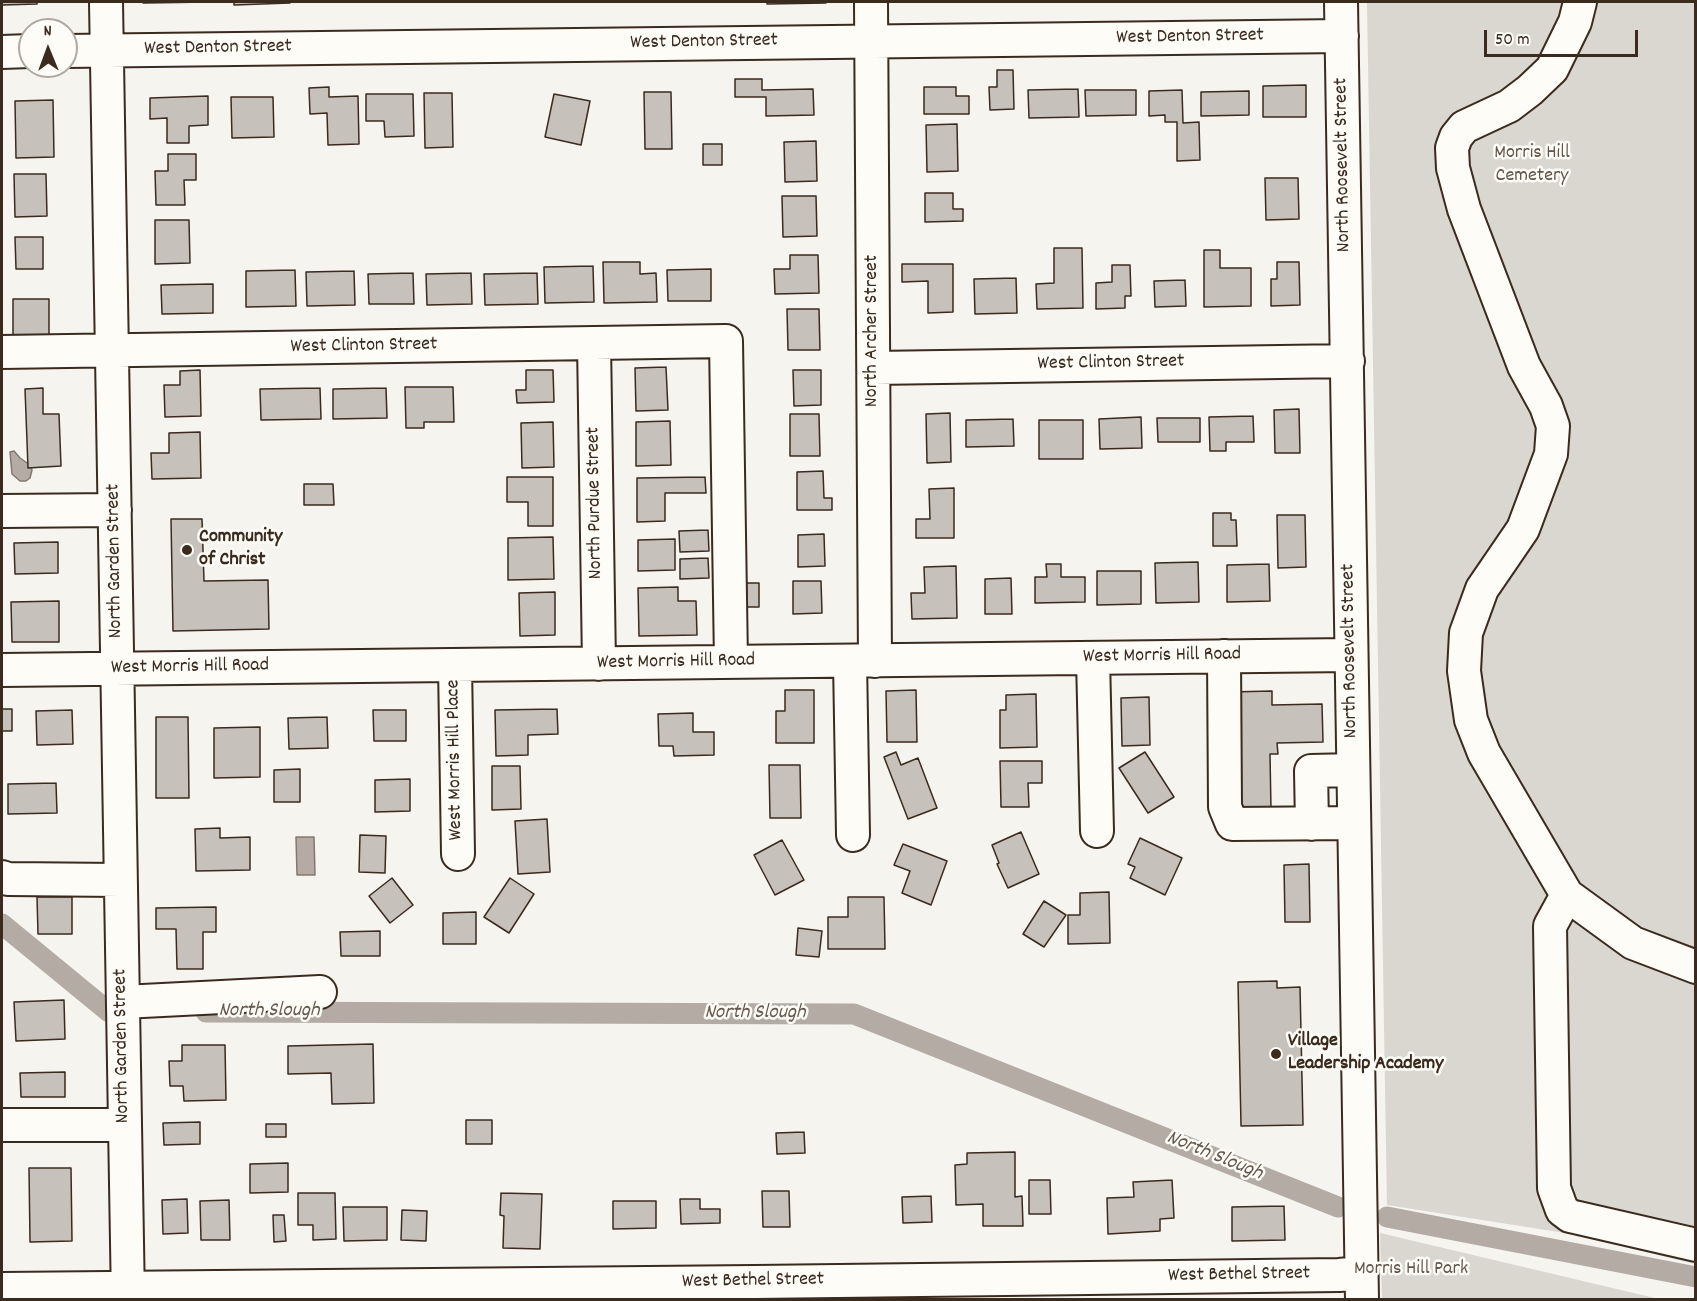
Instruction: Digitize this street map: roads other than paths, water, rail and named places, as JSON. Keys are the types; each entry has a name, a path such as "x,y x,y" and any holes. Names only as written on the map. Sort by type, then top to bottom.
{"street":[{"name":"North Garden Street","path":"106,2 128,1294"},
{"name":"North Archer Street","path":"854,835 874,368 871,2"},
{"name":"North Roosevelt Street","path":"1341,2 1361,1286"},
{"path":"1580,2 1575,22 1552,69 1509,106 1464,127 1455,137 1452,148 1453,168 1464,209 1524,366 1546,406 1553,426 1551,454 1523,529 1482,589 1466,633 1465,681 1471,720 1484,753 1567,895 1633,943 1695,967"},
{"name":"West Denton Street","path":"78,51 1342,36"},
{"path":"2,52 18,51"},
{"name":"West Clinton Street","path":"2,352 726,341 731,662"},
{"name":"North Purdue Street","path":"594,343 599,664"},
{"name":"West Clinton Street","path":"874,368 1348,361"},
{"path":"2,511 115,510"},
{"name":"West Morris Hill Road","path":"2,670 1350,655"},
{"path":"1224,656 1225,807 1232,824 1354,823"},
{"path":"1093,658 1097,831"},
{"name":"West Morris Hill Place","path":"455,665 458,854"},
{"path":"1312,824 1311,771 1353,770"},
{"path":"2,877 8,879 120,880"},
{"path":"1567,895 1550,926 1554,1188 1562,1210 1570,1216 1695,1245"},
{"path":"123,1002 320,992"},
{"path":"2,1125 125,1125"},
{"name":"West Bethel Street","path":"2,1289 128,1294 1040,1289 1339,1275 1361,1286"}],"waterway":[{"name":"North Slough","path":"2,924 109,1012"},
{"name":"North Slough","path":"206,1012 854,1014 1338,1207"},
{"name":"North Slough","path":"1387,1217 1696,1277"}],"place":[{"name":"Community of Christ","path":"187,550"},
{"name":"Village Leadership Academy","path":"1276,1054"}],"park label":[{"name":"Morris Hill Cemetery","path":"1532,166"},
{"name":"Morris Hill Park","path":"1411,1270"}]}
